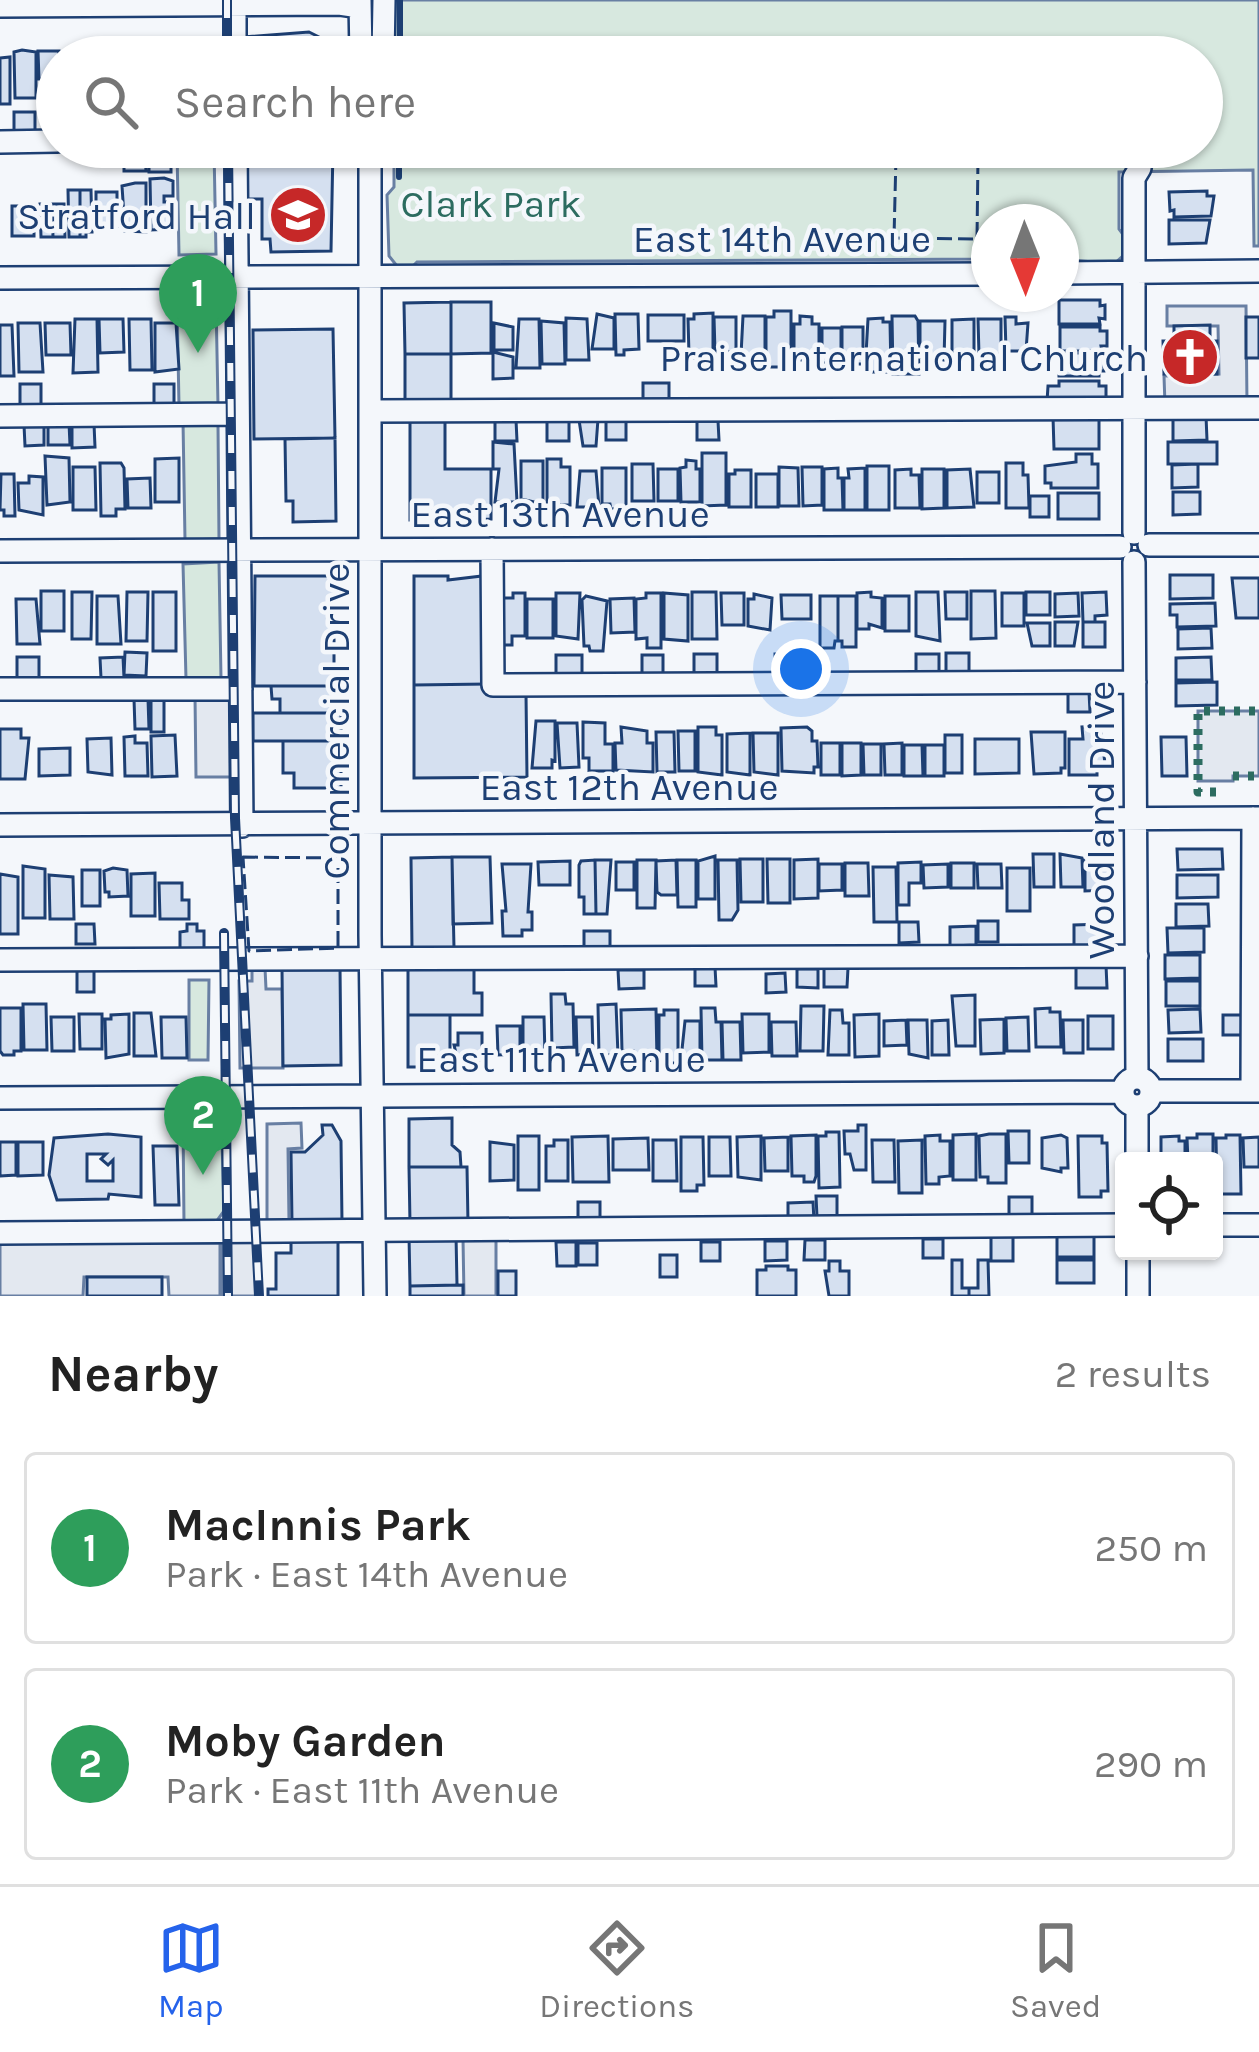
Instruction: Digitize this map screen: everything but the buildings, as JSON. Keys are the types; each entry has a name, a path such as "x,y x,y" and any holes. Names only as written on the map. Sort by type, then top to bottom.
{"street":[{"path":"383,36 384,0"},
{"path":"235,2 235,36"},
{"path":"0,6 360,4 361,36"},
{"path":"0,142 36,141"},
{"path":"236,168 242,826"},
{"name":"Commercial Drive","path":"370,168 375,1296"},
{"name":"Woodland Drive","path":"1137,1152 1134,273 1123,178 1140,168"},
{"path":"1079,273 1259,272"},
{"name":"East 14th Avenue","path":"0,278 971,274"},
{"path":"370,411 1259,408"},
{"path":"0,416 238,414"},
{"name":"East 13th Avenue","path":"0,551 1259,545"},
{"path":"492,549 493,685 1135,682"},
{"path":"0,689 241,689"},
{"path":"1255,1091 1256,818"},
{"name":"East 12th Avenue","path":"0,825 1256,818"},
{"path":"0,960 1137,956"},
{"name":"East 11th Avenue","path":"0,1097 1255,1091"},
{"path":"0,1233 1115,1225"},
{"path":"1223,1225 1259,1225"},
{"path":"1138,1260 1138,1296"}],"green space":[{"name":"Clark Park","path":"393,0 1259,0 1259,246 1254,246 1253,170 1119,172 1119,229 1125,254 1114,264 1079,261 1079,204 971,204 971,259 417,262 397,266 389,256 387,195 394,187 394,168 1223,168 1223,36 394,36"},
{"path":"177,168 214,168 216,254 179,255"},
{"path":"177,301 216,301 218,405 179,406"},
{"path":"183,421 218,425 219,539 185,540"},
{"path":"219,562 221,678 186,679 183,564"},
{"path":"189,980 209,980 208,1060 189,1060"},
{"path":"183,1122 209,1122 222,1139 224,1211 216,1222 184,1223"}],"shaded area":[{"path":"1167,306 1246,306 1247,404 1165,405 1164,376 1219,374 1218,326 1167,326"},
{"path":"195,696 231,696 232,777 196,777"},
{"path":"1198,711 1259,711 1259,776 1198,781"},
{"path":"265,968 266,989 282,989 283,1068 240,1068 239,981 252,981 252,969"},
{"path":"301,1123 302,1148 288,1149 289,1221 267,1221 267,1124"},
{"path":"222,1236 256,1236 257,1296 223,1296"},
{"path":"463,1239 496,1239 496,1296 464,1296"},
{"path":"0,1243 220,1243 220,1296 169,1296 168,1277 84,1277 83,1296 0,1296"}],"railway":[{"path":"227,0 227,36"},
{"path":"228,168 235,818 259,1296"},
{"path":"224,933 228,1296"}],"hedge":[{"path":"1216,792 1198,792 1198,711 1259,711"},
{"path":"1233,776 1259,776"}],"fence":[{"path":"896,168 894,238 977,239 978,168"},
{"path":"243,857 338,858 338,948 249,951 243,857"}],"wall":[{"path":"400,0 400,36"},
{"path":"399,168 399,177"}],"place":[{"name":"Stratford Hall","path":"298,215"},
{"name":"MacInnis Park","path":"198,353"},
{"name":"Praise International Church","path":"1190,357"},
{"name":"Moby Garden","path":"203,1175"}]}
